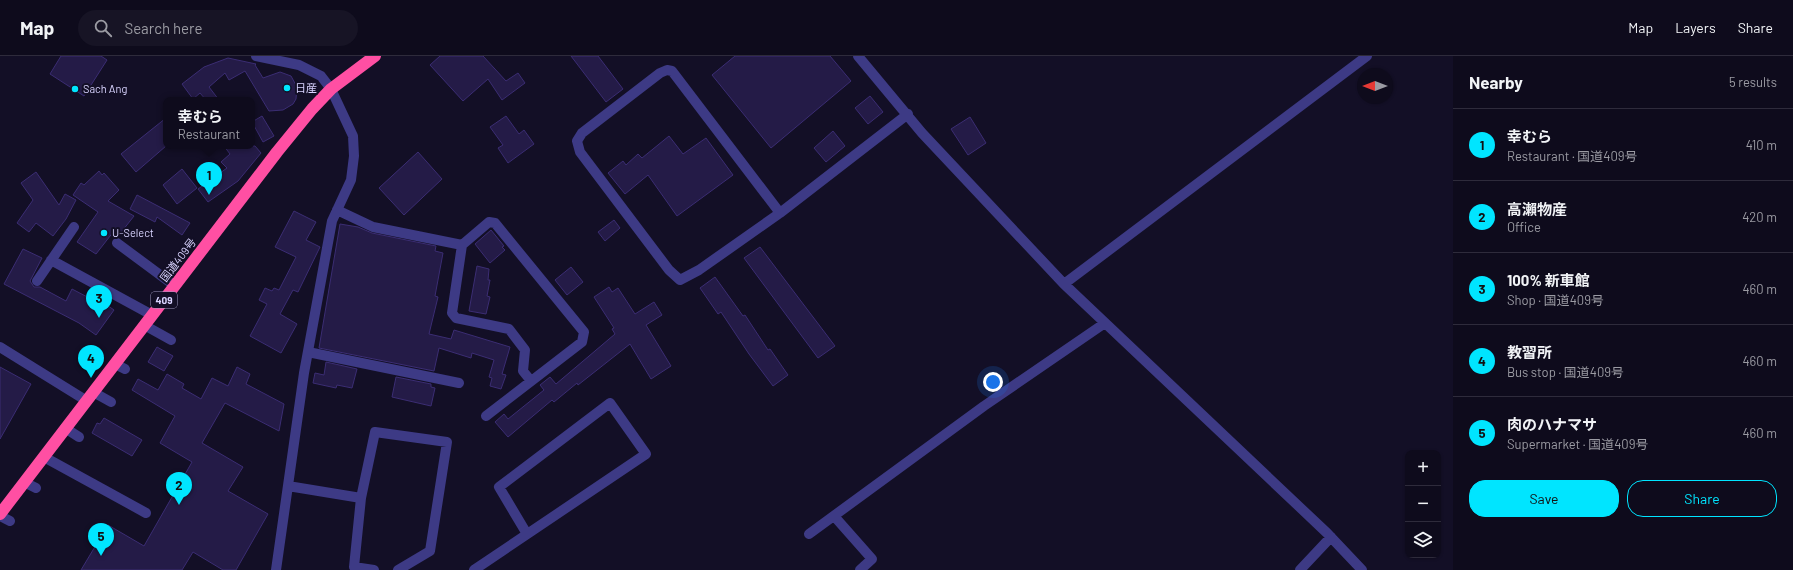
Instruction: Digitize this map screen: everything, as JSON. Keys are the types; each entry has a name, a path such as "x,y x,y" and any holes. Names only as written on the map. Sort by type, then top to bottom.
{"highway":[{"name":"国道409号","path":"0,514 90,396 120,366 144,325 277,152 312,109 331,89 375,56"}],"street":[{"path":"256,56 299,65 321,76 331,89 353,136 354,156 350,180 332,221 308,352 276,570"},
{"path":"858,56 908,114 922,133 1064,284 1331,537 1362,570"},
{"path":"1064,284 1367,56"},
{"path":"780,213 672,71 667,70 660,73 582,133 577,141 577,146 676,278 680,280 686,279 780,213 908,114"},
{"path":"337,210 373,227 462,245"},
{"path":"486,416 582,342 584,332 495,223 489,222 462,245 452,313 456,318 509,329 526,350 523,371 531,381"},
{"path":"37,281 74,226"},
{"path":"117,243 175,286"},
{"path":"51,260 152,315"},
{"path":"809,534 984,406 1105,323"},
{"path":"144,325 171,340"},
{"path":"0,347 90,396 111,402"},
{"path":"308,352 459,383"},
{"path":"474,570 646,454 610,403 499,487 527,534"},
{"path":"65,428 79,437"},
{"path":"374,570 354,567 361,498 375,432 447,442 430,551 398,570"},
{"path":"44,457 146,513"},
{"path":"24,482 36,488"},
{"path":"288,486 361,498"},
{"path":"0,514 10,521"},
{"path":"834,516 872,559 860,570"},
{"path":"1300,570 1331,537"}],"building":[{"path":"61,56 101,56 107,60 84,96 50,74"},
{"path":"440,56 483,56 506,81 518,73 525,83 502,100 488,79 463,101 430,65"},
{"path":"571,56 598,56 623,89 606,102"},
{"path":"735,56 830,56 851,81 771,148 712,75"},
{"path":"228,58 256,64 255,65 263,78 280,72 291,76 297,87 296,99 293,104 283,110 269,111 245,71 229,80 225,73 209,87 217,97 203,97 200,93 195,97 192,97 182,84 204,67"},
{"path":"870,96 883,112 868,124 855,108"},
{"path":"262,116 274,136 263,142 255,127 255,120"},
{"path":"506,116 519,134 524,130 534,144 508,163 498,148 503,145 490,127"},
{"path":"970,117 986,143 968,155 951,129"},
{"path":"163,120 163,149 136,172 121,154"},
{"path":"833,131 845,146 826,162 814,148"},
{"path":"669,136 683,154 706,138 733,175 677,216 648,175 625,194 608,173 623,161 626,165 638,154 642,158"},
{"path":"255,146 261,153 238,181 208,202 198,189 227,168 221,162 230,154 226,149 255,149"},
{"path":"418,152 442,179 404,215 379,188"},
{"path":"182,169 197,188 177,204 163,185"},
{"path":"99,171 102,175 104,173 119,190 108,201 134,216 119,235 114,231 96,254 77,242 98,212 73,195 81,183 84,185"},
{"path":"36,172 59,205 65,194 76,200 66,219 53,236 36,223 29,232 17,223 33,200 21,183"},
{"path":"137,195 190,223 182,235 157,217 155,222 130,209"},
{"path":"294,211 316,222 306,240 320,247 298,292 293,290 280,314 297,324 281,353 250,336 267,304 259,300 265,288 272,291 274,288 279,290 296,257 275,247"},
{"path":"614,220 620,228 605,241 598,232"},
{"path":"340,224 358,227 372,233 436,246 435,251 443,253 435,296 438,297 429,334 451,339 454,330 510,347 502,374 506,375 501,389 490,386 492,378 489,377 494,360 472,353 471,358 439,348 434,371 319,348"},
{"path":"491,230 504,246 502,247 505,250 490,263 475,244"},
{"path":"760,247 835,346 818,358 744,258"},
{"path":"23,249 42,258 30,281 34,287 40,287 66,301 72,289 95,301 97,298 114,310 96,335 79,323 4,284"},
{"path":"477,266 489,269 488,280 490,280 487,296 490,297 486,314 469,311"},
{"path":"571,267 583,282 567,295 555,280"},
{"path":"715,277 743,316 745,315 768,350 770,349 788,375 773,386 749,354 721,312 718,314 700,288"},
{"path":"609,287 612,292 618,288 635,314 654,302 662,315 646,325 671,366 651,379 630,344 578,385 577,383 554,402 552,400 508,437 495,422 504,414 508,419 544,390 540,385 550,377 556,384 615,334 612,329 614,328 594,297"},
{"path":"157,347 173,356 164,371 148,362"},
{"path":"326,362 357,369 352,388 337,385 336,388 313,383 315,373 324,375"},
{"path":"0,367 31,384 0,439"},
{"path":"237,367 250,374 246,384 284,404 279,431 225,403 202,443 243,467 228,491 268,514 236,570 223,570 193,552 182,570 81,570 108,525 144,546 192,462 160,443 175,416 132,390 138,379 158,390 167,374 184,384 182,388 201,399 212,378 228,386"},
{"path":"396,377 431,384 431,387 435,388 431,406 392,397"},
{"path":"104,418 142,440 132,456 92,433 97,423 100,424"}],"place":[{"name":"日産","path":"287,88"},
{"name":"Sach Ang","path":"75,89"},
{"name":"幸むら","path":"209,195"},
{"name":"U-Select","path":"104,233"},
{"name":"100% 新車館","path":"99,318"},
{"name":"教習所","path":"91,378"},
{"name":"高瀨物産","path":"179,505"},
{"name":"肉のハナマサ","path":"101,556"}]}
